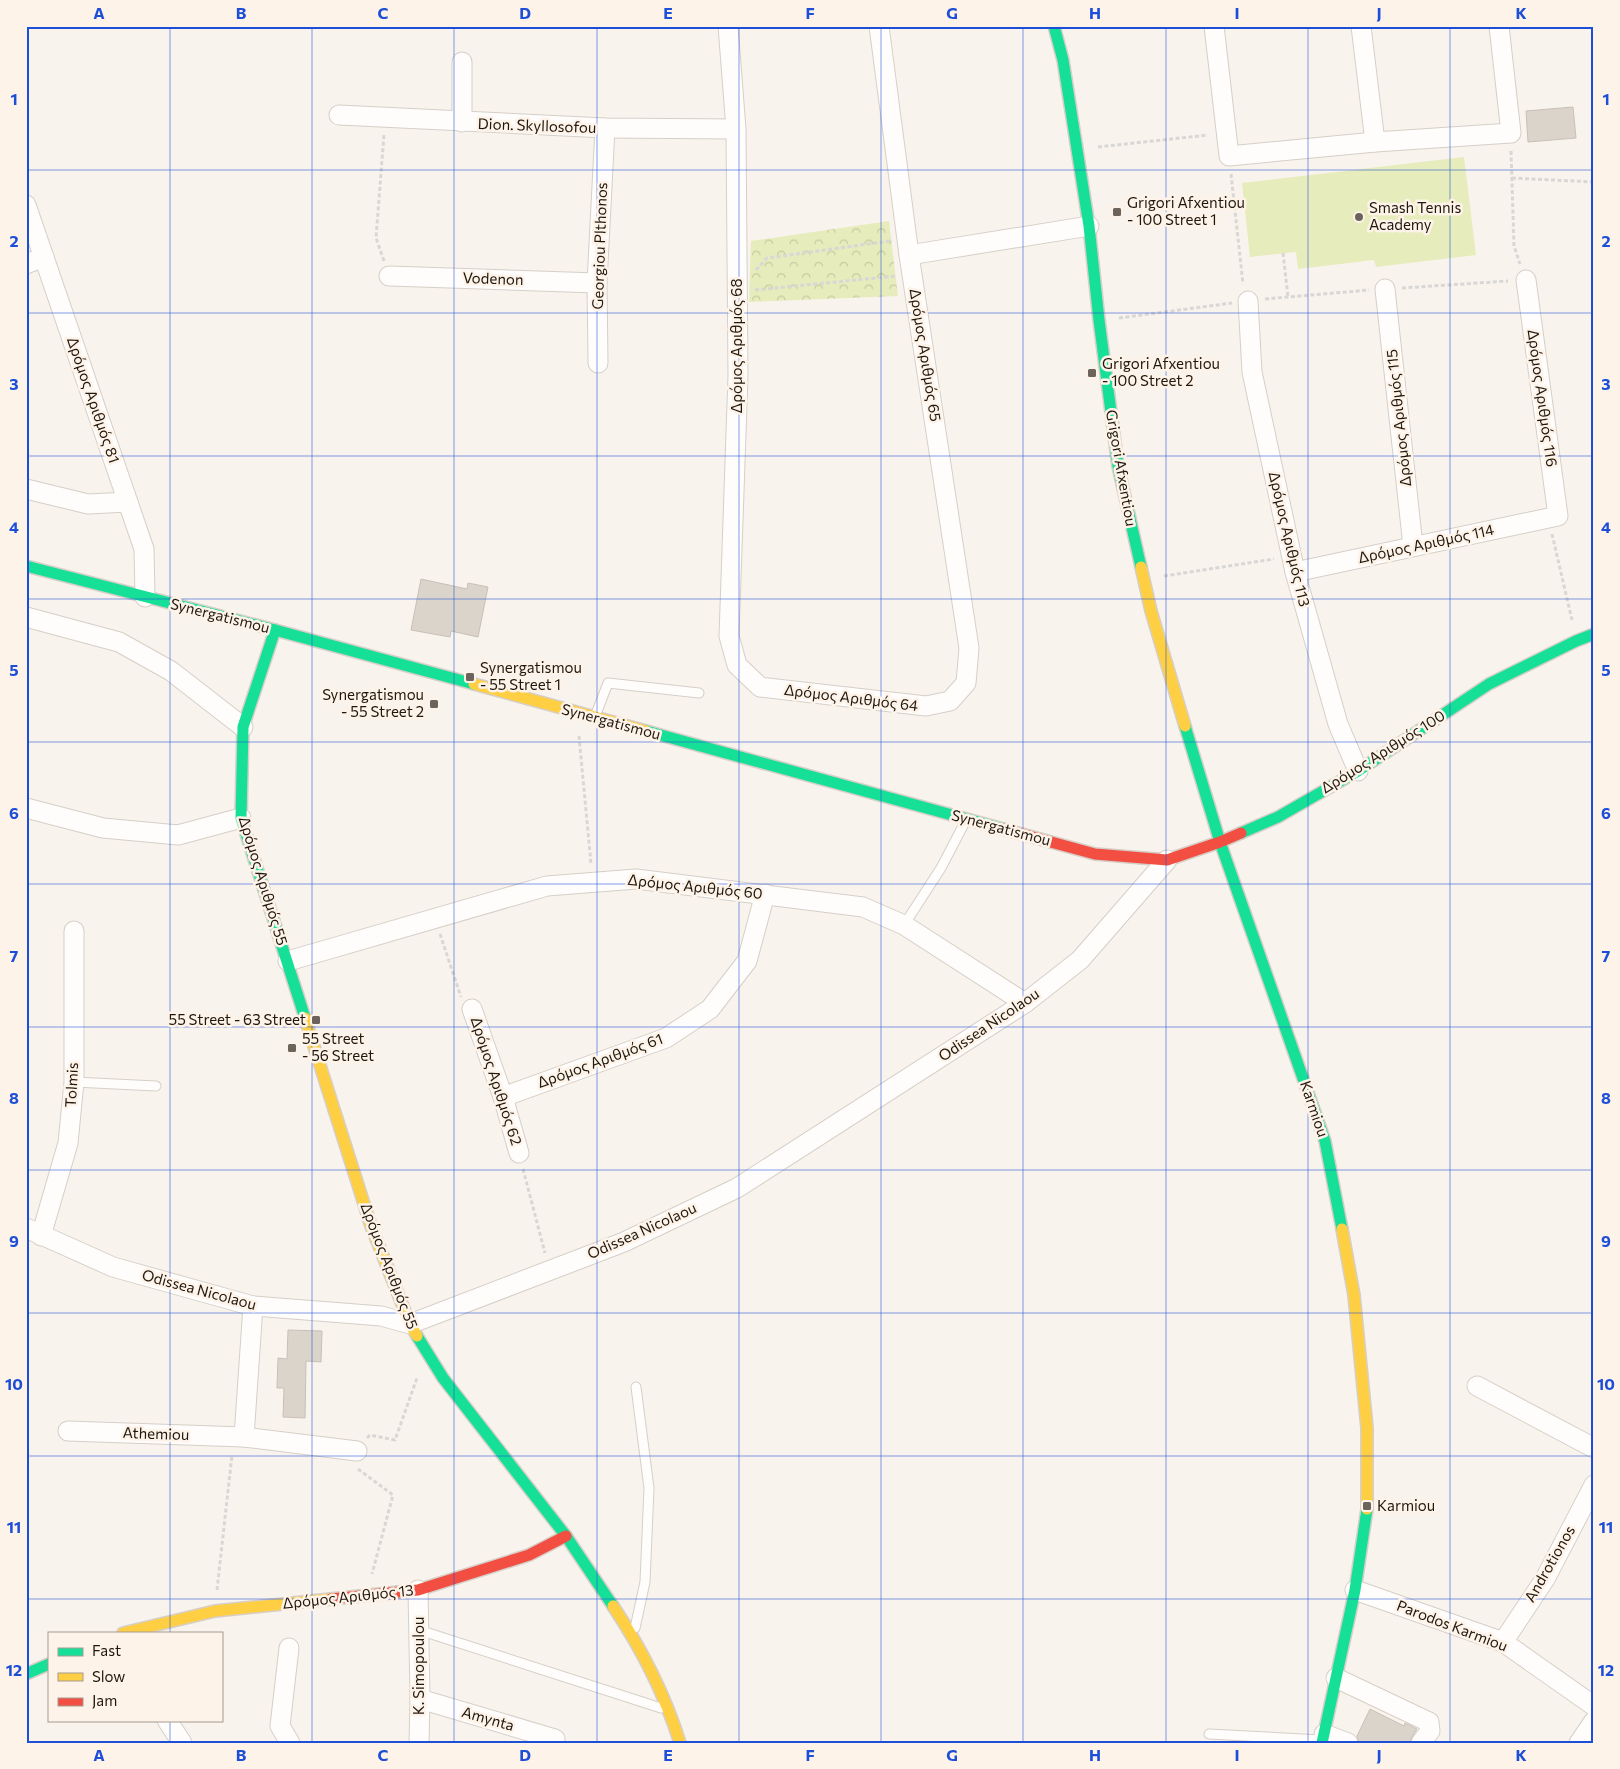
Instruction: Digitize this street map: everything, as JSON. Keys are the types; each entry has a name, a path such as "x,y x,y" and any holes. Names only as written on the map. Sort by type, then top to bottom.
{"street":[{"name":"Δρόμος Αριθμός 68","path":"728,26 736,129 738,376 729,636 737,666"},
{"name":"Δρόμος Αριθμός 65","path":"879,26 912,275 968,648 966,683"},
{"name":"Grigori Afxentiou","path":"1054,26 1063,60 1089,226 1118,466 1154,620 1220,842"},
{"path":"1214,26 1229,156 1375,142 1511,133 1500,26"},
{"path":"1360,26 1375,142"},
{"path":"462,62 462,122"},
{"name":"Dion. Skyllosofou","path":"339,116 605,128 736,129"},
{"name":"Georgiou Plthonos","path":"598,363 597,283 605,128"},
{"name":"Δρόμος Αριθμός 81","path":"26,204 144,549 145,597"},
{"path":"908,247 1089,226"},
{"path":"26,264 44,257"},
{"name":"Vodenon","path":"389,276 597,283"},
{"name":"Δρόμος Αριθμός 116","path":"1526,280 1558,516"},
{"name":"Δρόμος Αριθμός 115","path":"1385,289 1413,546"},
{"name":"Δρόμος Αριθμός 113","path":"1246,301 1252,372 1293,564 1338,724 1358,771"},
{"path":"26,489 88,504 128,502"},
{"name":"Δρόμος Αριθμός 114","path":"1293,564 1413,546 1558,516"},
{"name":"Synergatismou","path":"26,566 275,630 1095,854 1167,860"},
{"path":"26,617 119,642 171,670 243,727"},
{"name":"Δρόμος Αριθμός 55","path":"275,630 243,727 241,818 371,1226 410,1324 426,1351 443,1378 566,1536 633,1638 670,1711 680,1743"},
{"name":"Δρόμος Αριθμός 100","path":"1167,860 1220,842 1278,817 1358,771 1489,684 1594,634"},
{"name":"Δρόμος Αριθμός 64","path":"737,666 760,687 926,706 950,701 966,683"},
{"path":"26,808 103,828 178,835 241,818"},
{"name":"Karmiou","path":"1220,842 1325,1141 1354,1295 1367,1428 1367,1506 1355,1590 1323,1739"},
{"name":"Odissea Nicolaou","path":"34,1232 113,1267 253,1306 382,1316 410,1324 624,1242 737,1188 1025,1003 1080,960 1167,860"},
{"name":"Δρόμος Αριθμός 60","path":"288,961 547,886 636,879 863,907 904,925 1025,1003"},
{"name":"Δρόμος Αριθμός 61","path":"503,1097 666,1038 710,1009 747,961 765,894"},
{"name":"Tolmis","path":"34,1232 68,1142 74,1082 74,930"},
{"name":"Δρόμος Αριθμός 62","path":"472,1009 503,1097 518,1153"},
{"path":"239,1437 253,1306"},
{"path":"1477,1386 1594,1448"},
{"name":"Athemiou","path":"68,1430 239,1437 357,1451"},
{"name":"Androtionos","path":"1503,1642 1544,1579 1594,1484"},
{"name":"Δρόμος Αριθμός 13","path":"127,1632 215,1611 418,1590 529,1555 566,1536"},
{"name":"K. Simopoulou","path":"418,1590 420,1699 418,1743"},
{"name":"Parodos Karmiou","path":"1355,1590 1503,1642 1594,1706"},
{"path":"288,1648 280,1726 290,1743"},
{"path":"26,1674 48,1664"},
{"path":"1336,1678 1428,1722 1430,1730 1421,1743"},
{"name":"Amynta","path":"420,1699 555,1739"},
{"path":"1579,1743 1594,1721"},
{"path":"168,1722 182,1743"},
{"path":"1323,1739 1348,1743"}],"lane":[{"path":"595,717 608,683 699,693"},
{"path":"904,925 941,868 967,819"},
{"path":"74,1082 156,1086"},
{"path":"633,1638 645,1582 649,1488 636,1386"},
{"path":"419,1630 670,1711"},
{"path":"1209,1734 1323,1739"}],"path":[{"path":"386,118 376,238 389,276"},
{"path":"1077,150 1226,133"},
{"path":"1099,320 1288,297 1526,280 1514,246 1511,133"},
{"path":"1229,156 1246,301"},
{"path":"1512,178 1594,182"},
{"path":"737,292 767,258 908,247"},
{"path":"1283,253 1288,297"},
{"path":"737,292 912,275"},
{"path":"1558,516 1551,530 1576,641"},
{"path":"1144,580 1293,564"},
{"path":"577,712 592,882"},
{"path":"434,919 463,1004 472,1009"},
{"path":"518,1153 550,1270"},
{"path":"366,1595 393,1494 358,1470 357,1451 370,1435 396,1440 426,1351"},
{"path":"215,1611 239,1437"}],"green space":[{"name":"Smash Tennis Academy","path":"1464,157 1476,255 1376,267 1374,260 1298,269 1296,252 1250,257 1242,183"},
{"path":"889,221 898,296 749,302 751,241"}],"building":[{"path":"1573,107 1576,138 1528,142 1526,111"},
{"path":"421,579 467,589 468,583 488,587 478,637 451,631 450,637 411,630"},
{"path":"288,1330 322,1331 321,1362 306,1361 305,1418 283,1417 284,1388 277,1388 278,1358 287,1359"},
{"path":"1370,1709 1404,1726 1405,1723 1417,1729 1410,1743 1359,1743 1357,1736"}],"traffic: fast":[{"path":"1054,26 1063,60 1089,226 1118,466 1141,567"},
{"path":"26,566 275,630 474,684"},
{"path":"275,630 243,727 241,818 305,1018"},
{"path":"1241,833 1278,817 1358,771 1489,684 1594,634"},
{"path":"1185,726 1220,842 1325,1141 1342,1229"},
{"path":"646,731 1003,829"},
{"path":"417,1336 443,1378 566,1536 613,1606"},
{"path":"1322,1743 1355,1590 1367,1509"},
{"path":"26,1674 48,1664"}],"traffic: slow":[{"path":"1141,567 1151,611 1185,726"},
{"path":"474,684 646,731"},
{"path":"305,1018 371,1226 410,1324 417,1336"},
{"path":"1342,1229 1354,1295 1367,1428 1367,1509"},
{"path":"127,1632 215,1611 331,1599"},
{"path":"613,1606 651,1672 667,1707 680,1743"}],"traffic: jam":[{"path":"1003,829 1095,854 1167,860 1241,833"},
{"path":"331,1599 418,1590 529,1555 566,1536"}],"place":[{"name":"Grigori Afxentiou - 100 Street 1","path":"1117,212"},
{"name":"Smash Tennis Academy","path":"1359,217"},
{"name":"Grigori Afxentiou - 100 Street 2","path":"1092,373"},
{"name":"Synergatismou - 55 Street 1","path":"470,677"},
{"name":"Synergatismou - 55 Street 2","path":"434,704"},
{"name":"55 Street - 63 Street","path":"316,1020"},
{"name":"55 Street - 56 Street","path":"292,1048"},
{"name":"Karmiou","path":"1367,1506"}]}
